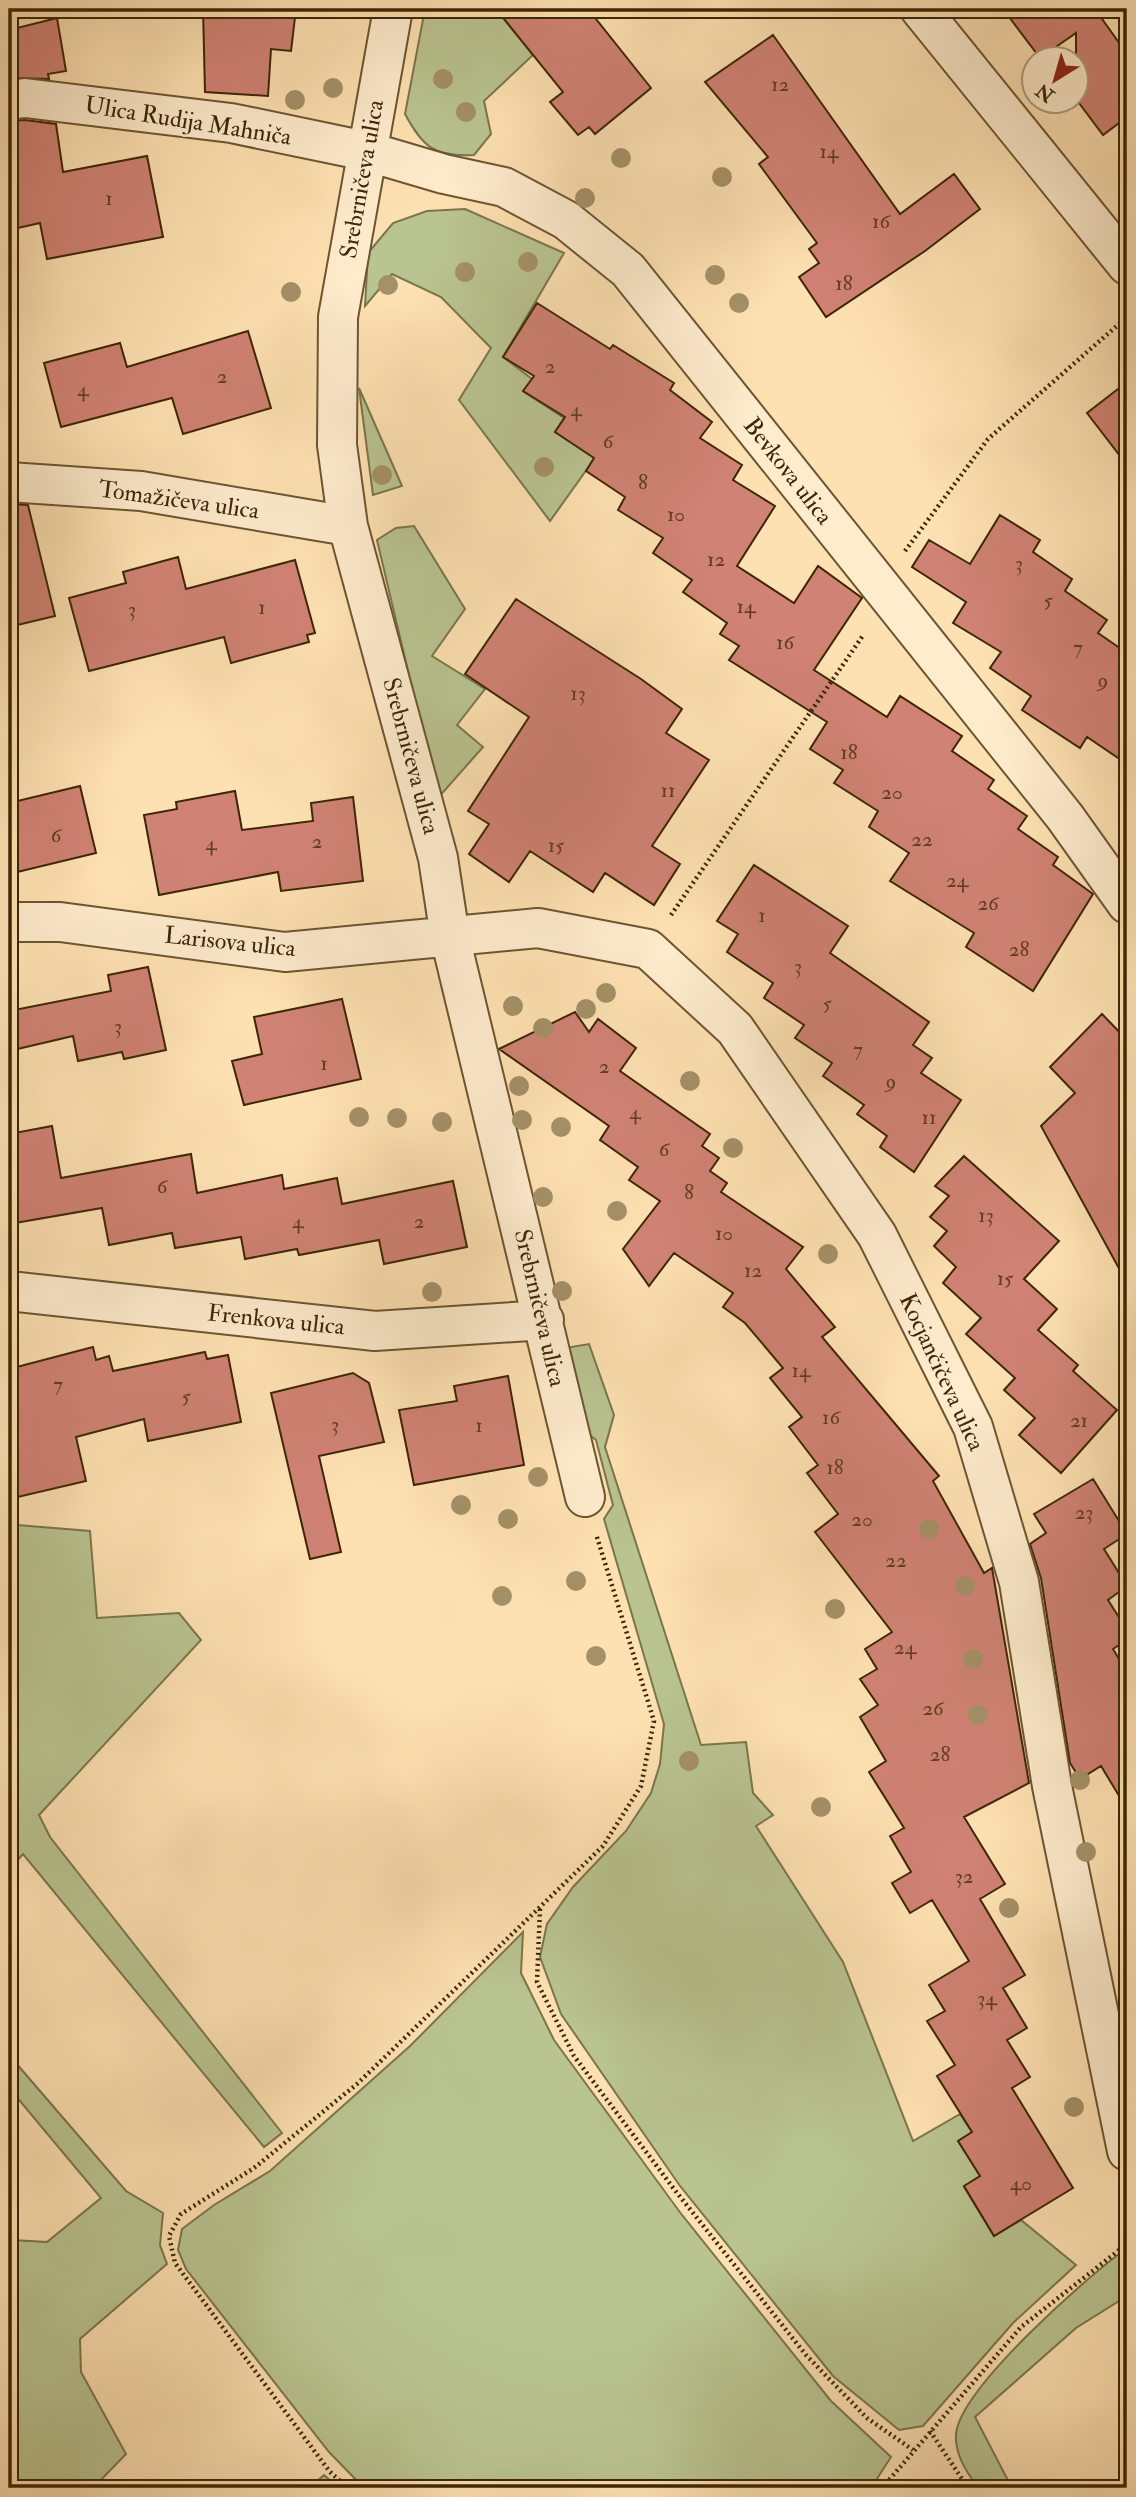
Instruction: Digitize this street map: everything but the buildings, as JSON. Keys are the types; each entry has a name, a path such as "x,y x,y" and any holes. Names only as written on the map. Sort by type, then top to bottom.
{"street":[{"name":"Srebrničeva ulica","path":"393,9 338,317 337,445 348,526 438,858 450,937 585,1497"},
{"path":"920,9 1127,265"},
{"name":"Ulica Rudija Mahniča","path":"9,100 26,98 231,123 366,151"},
{"name":"Bevkova ulica","path":"366,151 444,174 504,187 566,220 628,270 1065,817 1127,904"},
{"name":"Tomažičeva ulica","path":"9,482 141,491 348,526"},
{"name":"Larisova ulica","path":"9,922 60,922 285,952 450,937"},
{"path":"450,937 538,928 648,948"},
{"name":"Kocjančičeva ulica","path":"648,948 735,1029 782,1093 877,1235 973,1427 1019,1582 1052,1786 1127,2151"},
{"name":"Frenkova ulica","path":"9,1291 375,1331 544,1320"}],"path":[{"path":"648,948 877,616 878,586 988,439 1127,317"},
{"path":"348,2488 330,2472 175,2263 169,2236 181,2214 254,2168 358,2084 603,1846 641,1786 654,1721 585,1497"},
{"path":"540,1909 537,1982 574,2056 674,2189 806,2355 867,2418 913,2450"},
{"path":"882,2488 930,2431 949,2414 1021,2327 1127,2244"},
{"path":"930,2431 968,2488"}],"green space":[{"path":"425,9 496,9 533,55 484,101 491,134 474,155 449,154 431,148 418,135 405,114"},
{"path":"465,209 564,253 503,357 532,379 524,392 564,418 555,432 595,458 550,521 459,400 491,348 441,297 392,274 365,306 368,253 393,223 427,211"},
{"path":"359,388 402,486 373,495"},
{"path":"414,526 465,609 432,656 485,689 457,725 483,747 438,798 377,540 396,528"},
{"path":"589,1344 614,1415 605,1447 701,1745 746,1742 753,1793 773,1815 756,1826 843,1962 913,2141 960,2114 972,2132 959,2141 980,2176 964,2187 994,2236 1021,2220 1076,2265 1013,2323 923,2426 899,2430 833,2376 680,2186 561,2014 540,1957 547,1924 573,1887 626,1831 651,1793 660,1764 664,1724 604,1519 613,1505 596,1440 582,1429 565,1348"},
{"path":"17,1525 90,1531 97,1618 179,1613 201,1640 39,1815 50,1837 282,2133 264,2147 23,1854 9,1870 9,1527"},
{"path":"523,1932 521,1973 554,2040 682,2215 831,2401 891,2457 871,2488 364,2488 329,2452 186,2269 178,2250 182,2229 214,2205 270,2171 410,2046"},
{"path":"9,2055 126,2191 163,2213 160,2245 167,2264 80,2339 81,2372 126,2454 93,2488 9,2488 9,2236 12,2240 47,2242 101,2198 9,2088"},
{"path":"1127,2248 1127,2296 1076,2328 975,2417 1012,2488 978,2488 957,2450 956,2435 962,2415 1001,2363 1028,2335 1085,2282"},
{"path":"324,2475 339,2488 309,2488"}]}
